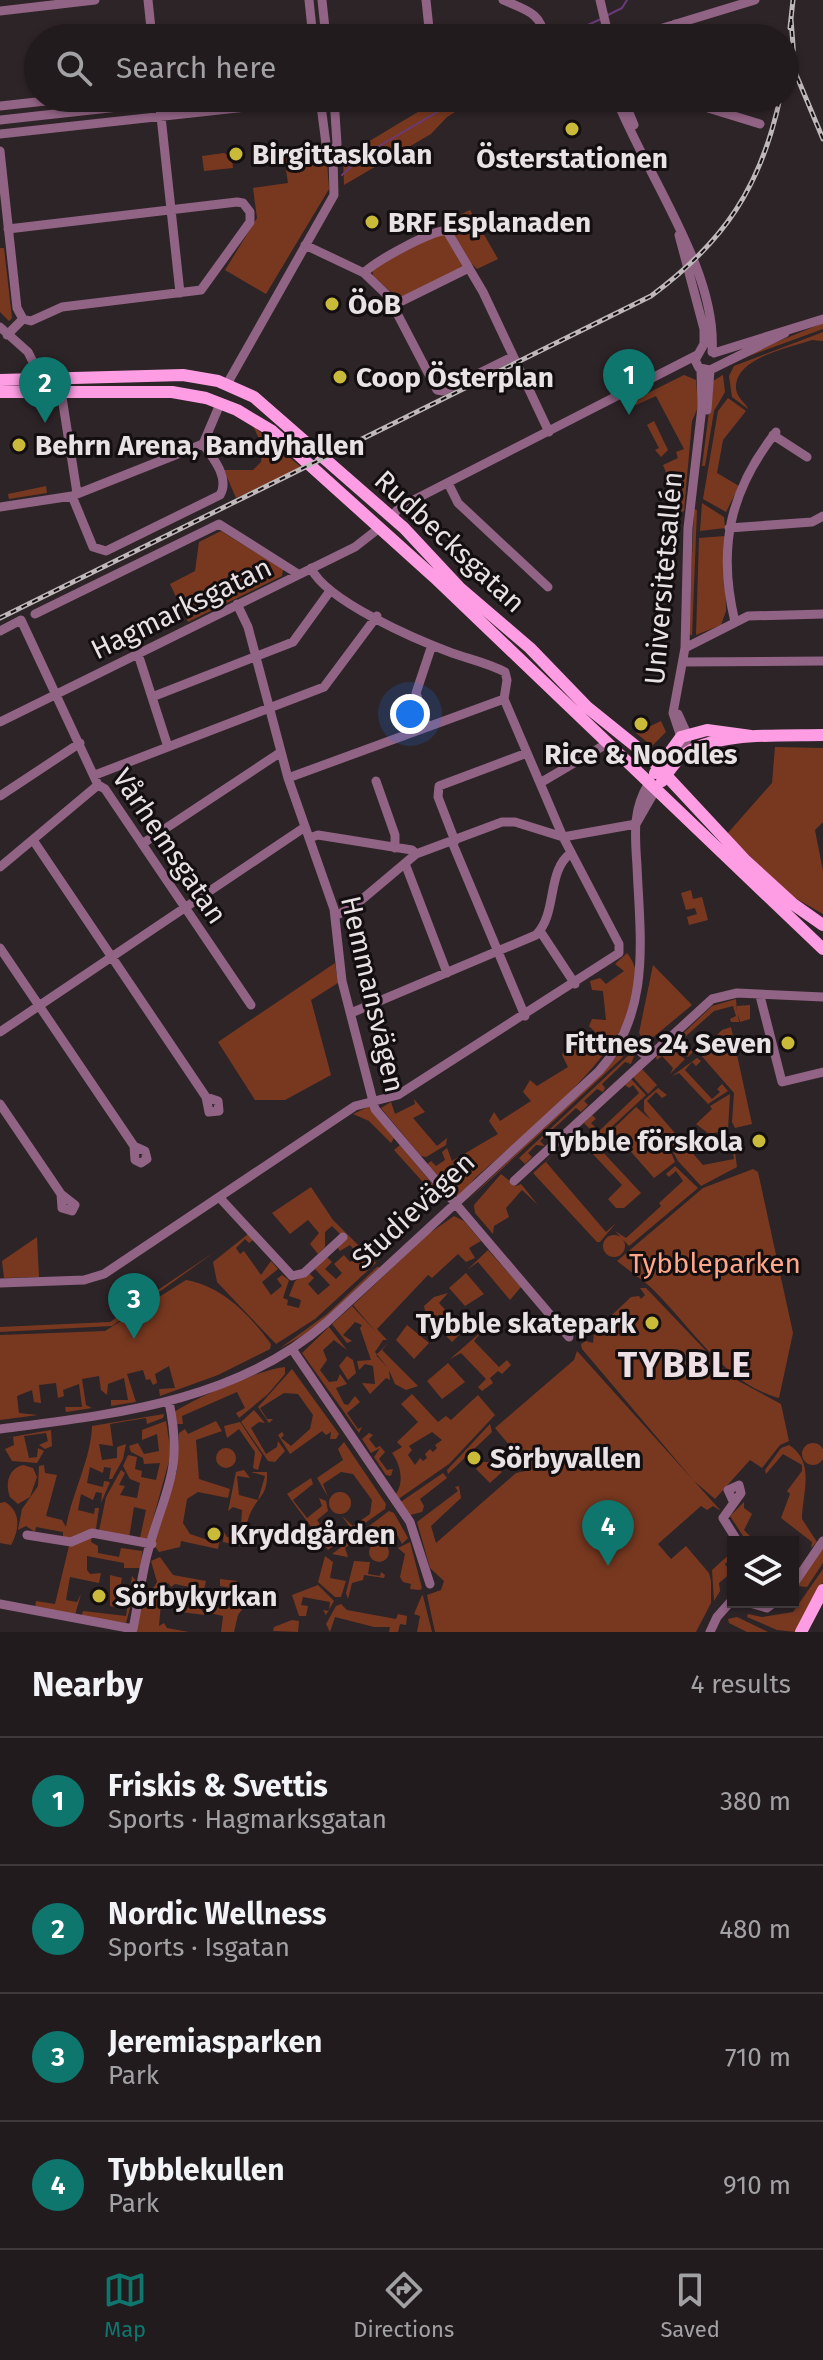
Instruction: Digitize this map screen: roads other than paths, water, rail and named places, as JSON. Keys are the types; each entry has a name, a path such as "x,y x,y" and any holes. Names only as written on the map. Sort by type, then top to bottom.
{"main road":[{"name":"Rudbecksgatan","path":"0,380 177,375 227,384 262,403 392,516 460,588 530,648 587,707 663,771"},
{"path":"220,404 227,384"},
{"name":"Rudbecksgatan","path":"0,392 172,392 243,412 286,441 378,529 434,577 521,664 565,700 652,786"},
{"path":"378,529 392,516"},
{"path":"754,736 720,730 686,737 652,786 823,949"},
{"path":"663,771 703,745 754,736 823,735"},
{"path":"686,737 703,745"},
{"path":"663,771 746,861 793,904 823,925"},
{"path":"801,1632 823,1590"}],"street":[{"path":"0,11 95,0"},
{"path":"148,0 151,24"},
{"path":"309,0 312,24"},
{"path":"322,0 325,24"},
{"path":"426,0 429,24"},
{"path":"503,0 538,17 543,24"},
{"path":"675,24 755,0"},
{"path":"601,4 603,23"},
{"path":"0,106 24,103"},
{"path":"0,120 64,112"},
{"path":"160,112 180,293"},
{"path":"0,134 197,112"},
{"path":"324,112 326,144 333,154"},
{"path":"227,384 334,195 333,154 337,144 335,112"},
{"path":"623,112 700,273 713,352 707,368"},
{"path":"628,112 645,159"},
{"path":"721,112 760,124"},
{"path":"0,151 6,236 17,308 23,319"},
{"path":"6,236 171,210 237,202 247,206 250,222 205,286 180,293 62,307 31,321 23,319 4,331 28,352 42,380"},
{"path":"364,273 381,259 437,230 446,230 469,268 549,432"},
{"path":"392,516 400,507 672,370 698,353 704,344 704,329 679,232"},
{"path":"305,245 364,273 394,305 435,388 440,391 512,357"},
{"path":"394,305 469,268"},
{"path":"672,370 691,366 707,368 823,319"},
{"path":"698,353 785,333"},
{"path":"698,353 707,368"},
{"name":"Universitetsallén","path":"686,737 676,707 685,648 688,528 707,368"},
{"path":"61,391 75,494 93,547 106,551 220,495 225,488 223,479 203,444"},
{"path":"0,507 75,494 203,444 220,404"},
{"path":"735,622 730,594 729,528 731,513 752,464 775,434 807,457"},
{"path":"448,483 458,503 548,587"},
{"path":"729,528 812,522 823,516"},
{"path":"35,614 219,524 298,574"},
{"name":"Hagmarksgatan","path":"0,722 358,545 378,529"},
{"path":"0,1283 97,1277 355,1106 398,1095 618,956 619,944 563,837 504,699 505,672 432,645 330,591 317,580 311,568"},
{"path":"152,697 293,642 330,591"},
{"name":"Hemmansvägen","path":"237,604 256,656 288,778 335,916 342,981 373,1101 379,1114 569,1337"},
{"path":"685,648 735,622 756,615 823,614"},
{"path":"0,867 96,780 168,747 324,687 377,616"},
{"name":"Vårhemsgatan","path":"0,631 21,620 96,780 251,1005"},
{"path":"427,727 416,693 432,645"},
{"path":"138,654 168,747"},
{"path":"683,662 823,661"},
{"path":"288,778 504,699"},
{"path":"682,756 686,737"},
{"path":"0,796 80,743"},
{"path":"540,783 603,746"},
{"path":"142,844 281,752"},
{"path":"525,1016 453,842 438,797 439,786 527,753"},
{"path":"376,781 395,835 395,848"},
{"name":"Studievägen","path":"0,1429 109,1415 169,1402 243,1376 292,1349 327,1322 599,1071 623,1037 636,1003 641,975 635,812 652,786"},
{"path":"335,916 353,907 406,866 416,854 508,821 563,837 636,824"},
{"path":"0,1032 185,907 307,832 416,854"},
{"path":"33,840 206,1097"},
{"path":"351,1013 498,952 540,931 561,861 571,853"},
{"path":"406,866 447,973"},
{"path":"540,931 575,984"},
{"path":"0,948 134,1146"},
{"path":"514,1181 712,999 737,993 823,997"},
{"path":"760,996 782,1082 823,1072"},
{"path":"623,1037 647,1057"},
{"path":"0,1104 61,1194"},
{"path":"219,1197 292,1276 304,1273 343,1237"},
{"path":"292,1349 410,1522 430,1584"},
{"path":"0,1604 133,1629 176,1457 169,1402"},
{"path":"733,1501 723,1518 734,1536"},
{"path":"27,1535 71,1542 92,1533 152,1544"},
{"path":"799,1576 823,1541"},
{"path":"710,1632 727,1606"}],"waterway":[{"path":"606,16 622,8 627,0"},
{"path":"590,24 601,19"},
{"path":"342,175 364,155 437,112"}],"railway":[{"path":"790,24 793,0"},
{"path":"791,19 791,24"},
{"path":"799,82 823,139"},
{"path":"0,618 651,296 699,255 736,210 762,159 776,112"}],"place":[{"name":"Österstationen","path":"572,129"},
{"name":"Birgittaskolan","path":"236,154"},
{"name":"BRF Esplanaden","path":"372,222"},
{"name":"ÖoB","path":"332,304"},
{"name":"Coop Österplan","path":"340,377"},
{"name":"Friskis & Svettis","path":"629,415"},
{"name":"Nordic Wellness","path":"45,423"},
{"name":"Behrn Arena, Bandyhallen","path":"19,445"},
{"name":"Rice & Noodles","path":"641,724"},
{"name":"Fittnes 24 Seven","path":"788,1043"},
{"name":"Tybble förskola","path":"759,1141"},
{"name":"Tybble skatepark","path":"652,1323"},
{"name":"Jeremiasparken","path":"134,1339"},
{"name":"Sörbyvallen","path":"474,1458"},
{"name":"Kryddgården","path":"214,1534"},
{"name":"Tybblekullen","path":"608,1566"},
{"name":"Sörbykyrkan","path":"99,1596"}],"district":[{"name":"TYBBLE","path":"685,1364"}],"park label":[{"name":"Tybbleparken","path":"715,1263"}]}
